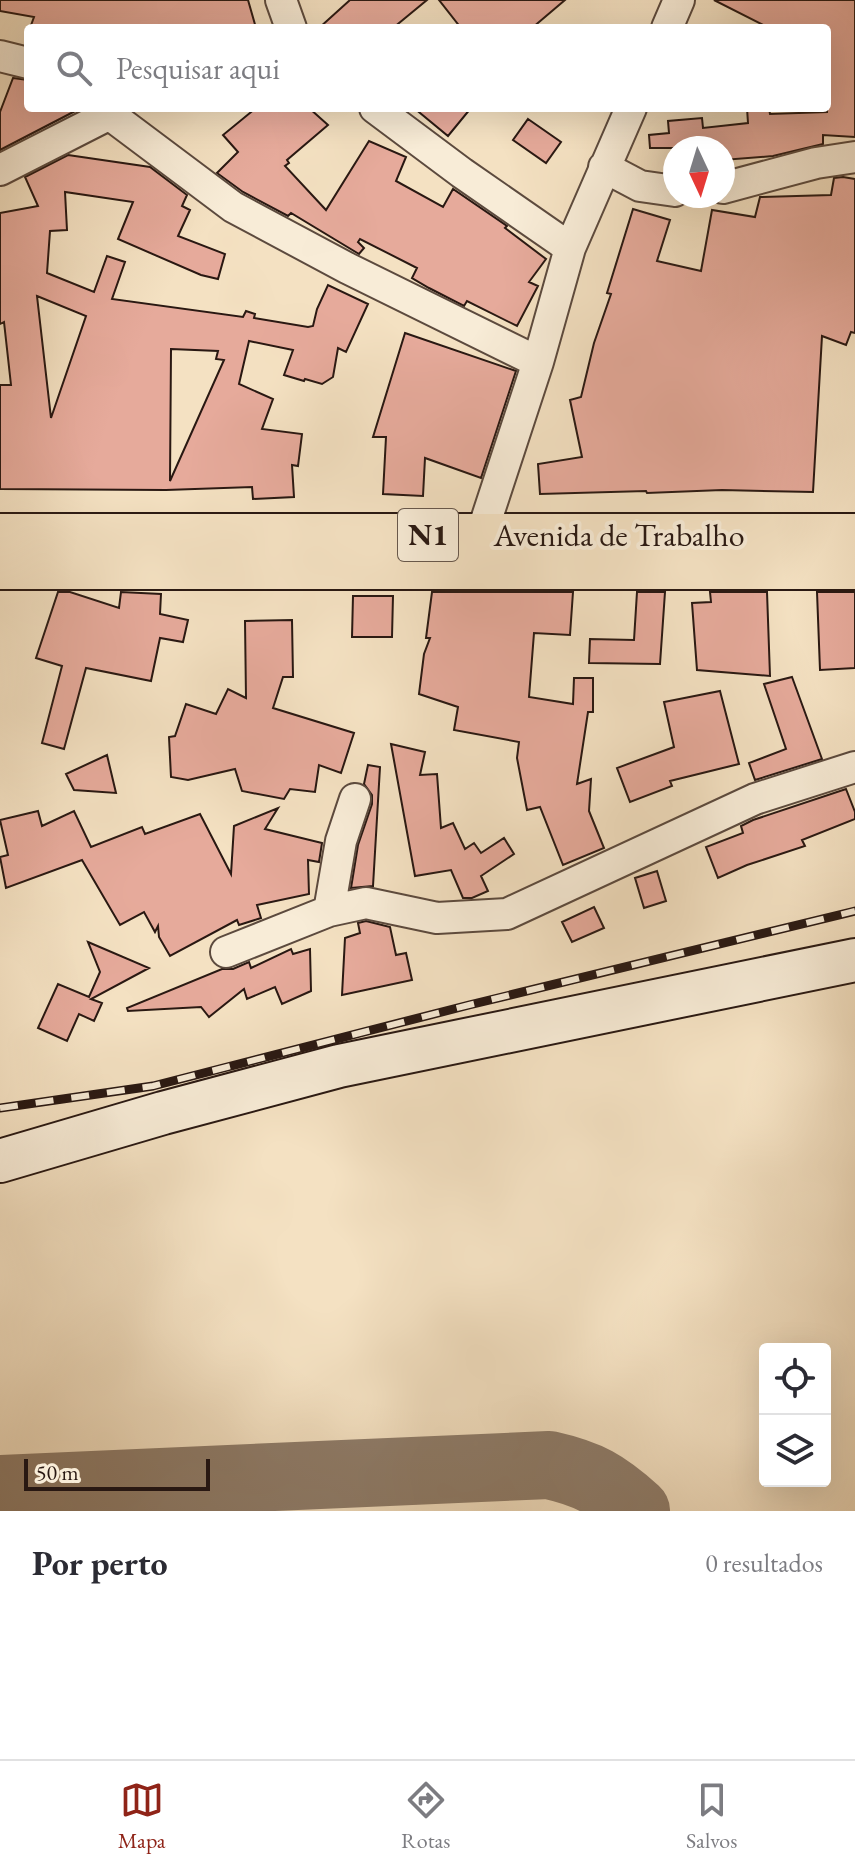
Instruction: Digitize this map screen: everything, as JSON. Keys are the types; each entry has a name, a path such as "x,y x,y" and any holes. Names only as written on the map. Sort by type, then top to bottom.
{"highway":[{"name":"Avenida de Trabalho","path":"0,536 476,552"},
{"name":"Avenida de Trabalho","path":"709,552 855,536"},
{"name":"Avenida de Trabalho","path":"0,567 476,552 709,552 855,567"}],"street":[{"path":"281,0 290,24"},
{"path":"669,24 679,0"},
{"path":"0,56 24,62"},
{"path":"0,170 104,112"},
{"path":"107,112 233,207 347,268 538,362"},
{"path":"380,112 570,248"},
{"path":"476,552 538,362 570,248 629,112"},
{"path":"735,185 816,163 855,157"},
{"path":"604,167 640,186 663,189"},
{"path":"226,952 329,911 366,903 437,918 507,914 755,799 855,767"},
{"path":"329,911 341,841 355,799"},
{"path":"0,1161 339,1066 855,960"}],"building":[{"path":"0,0 248,0 255,24 31,24 34,17 0,11"},
{"path":"350,0 427,0 398,24 323,24"},
{"path":"439,0 565,0 537,24 458,24"},
{"path":"714,0 855,0 855,137 823,135 823,144 773,156 735,159 735,136 663,136 663,148 650,148 649,135 669,133 668,121 702,118 703,128 748,123 747,112 831,112 831,24 761,24"},
{"path":"13,78 24,79 24,112 73,112 0,150 0,112"},
{"path":"251,112 313,112 328,125 287,160 289,163 285,166 326,210 369,141 406,157 396,181 443,207 453,189 507,226 505,228 546,259 529,282 538,286 517,326 467,301 464,306 429,288 412,278 417,268 360,239 358,242 364,248 359,254 291,213 288,216 243,192 217,173 238,152 223,135"},
{"path":"419,112 468,112 448,136"},
{"path":"528,119 561,142 546,163 513,140"},
{"path":"68,155 150,167 187,195 182,206 190,210 178,236 225,254 218,279 201,275 118,239 133,202 65,192 67,230 50,231 47,273 94,292 107,256 125,262 112,299 243,317 246,311 255,314 254,318 308,327 313,326 328,285 368,304 346,352 338,348 333,377 322,384 284,375 293,350 249,341 239,384 273,399 262,429 302,434 298,466 292,465 294,497 253,499 252,487 0,489 0,385 11,385 4,322 0,324 0,213 38,206 25,177","holes":["37,296 86,316 51,418","171,349 218,351 216,359 224,360 170,481"]},
{"path":"834,178 855,179 855,333 851,332 846,345 822,336 813,492 722,490 540,494 538,464 582,457 570,400 581,397 594,343 611,294 607,293 633,209 670,220 657,261 701,271 712,210 755,217 760,197 831,195"},
{"path":"405,333 516,371 481,478 425,458 423,496 383,494 386,437 373,437"},
{"path":"58,592 70,592 119,608 121,592 161,594 160,614 188,620 183,642 160,638 151,681 86,668 64,749 42,743 62,666 36,658"},
{"path":"432,592 573,592 570,635 534,633 529,697 573,704 574,678 593,678 593,712 588,712 577,784 591,779 589,811 604,848 563,865 540,807 527,810 517,758 519,742 454,730 458,707 419,694 424,654 430,638 426,638"},
{"path":"637,592 665,592 660,664 589,663 590,639 634,640"},
{"path":"710,592 767,592 770,676 697,670 692,603 711,602"},
{"path":"817,592 855,592 855,668 820,670"},
{"path":"353,596 393,596 392,637 352,637"},
{"path":"292,620 293,677 283,677 273,708 354,733 341,773 319,765 315,792 290,789 284,799 242,791 235,769 188,780 171,777 169,737 175,736 186,704 216,714 228,689 246,698 245,621"},
{"path":"792,677 822,759 755,780 749,763 786,749 764,684"},
{"path":"720,691 739,764 670,781 672,786 630,802 617,768 674,747 664,702"},
{"path":"391,744 425,752 420,775 437,774 441,828 453,823 465,849 474,843 481,853 504,838 514,854 481,876 488,891 472,898 463,898 451,870 415,876"},
{"path":"107,755 116,793 74,790 66,774"},
{"path":"368,765 380,767 373,886 351,888 358,845 372,804 372,795 364,784"},
{"path":"846,789 855,819 802,840 805,846 718,878 706,847 743,833 741,826 753,820"},
{"path":"278,808 265,829 322,843 319,862 308,860 309,894 257,905 261,918 239,925 237,920 170,956 159,937 158,926 155,932 144,912 120,925 82,860 6,888 0,857 8,855 0,820 38,811 42,826 74,811 91,847 142,827 145,834 200,814 231,874 234,826"},
{"path":"657,871 666,901 644,908 635,878"},
{"path":"594,907 604,928 572,942 562,922"},
{"path":"366,921 390,927 396,955 406,953 412,980 342,995 345,938 360,933 358,923"},
{"path":"88,942 149,968 91,999 102,1003 94,1021 79,1014 67,1041 38,1028 58,984 89,997 100,972"},
{"path":"291,949 293,954 310,949 311,991 282,1004 275,987 247,999 244,989 209,1017 201,1007 128,1011 127,1008 222,969 233,969 249,962 251,968"}],"taxiway":[{"path":"0,1489 549,1465 596,1481 636,1511"}],"railway":[{"path":"0,1108 153,1086 855,911"}]}
